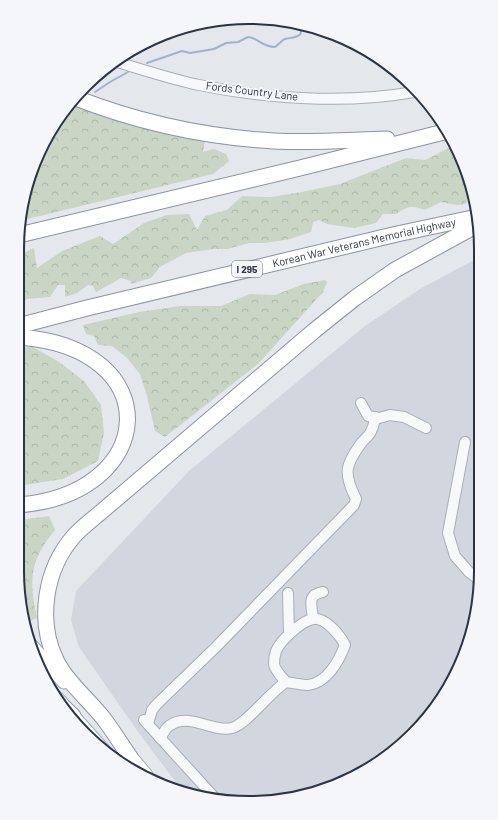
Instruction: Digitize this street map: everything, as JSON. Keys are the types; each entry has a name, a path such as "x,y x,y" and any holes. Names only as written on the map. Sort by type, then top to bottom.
{"highway":[{"path":"81,100 122,114 155,123 201,133 236,138 299,142 414,138"},
{"path":"24,234 300,168 414,138 442,132"},
{"name":"Korean War Veterans Memorial Highway","path":"24,324 397,234 472,218"},
{"path":"130,756 104,719 66,675 56,660 51,645 46,618 47,598 52,574 68,544 81,529 315,330 355,298 395,270 473,227"},
{"path":"24,338 56,342 75,349 100,364 110,373 118,385 125,401 128,418 125,438 120,449 112,462 99,475 74,491 60,497 24,504"}],"main road":[{"path":"41,656 140,768"}],"street":[{"name":"Fords Country Lane","path":"122,63 199,85 260,94 292,97 350,98 410,92"},
{"path":"361,403 368,416 379,418 390,415 404,417 426,428"},
{"path":"210,793 146,722 157,704 216,647 354,505 356,499 348,479 348,465 362,442 372,431 375,417"},
{"path":"465,442 448,533 455,556 474,576"},
{"path":"313,619 311,602 312,596 315,593 323,592"},
{"path":"288,593 289,634"},
{"path":"160,738 168,727 180,721 190,721 217,728 226,729 234,727 243,722 277,688 286,682 309,685 320,680 331,671 341,656 345,645 341,638 322,620 313,619 301,624 289,634 276,651 274,664 277,671 286,682"}],"shaded area":[{"path":"474,260 474,586 470,615 462,643 451,671 428,708 408,730 386,750 362,766 335,779 293,792 264,796 234,796 205,792 177,784 136,729 79,647 71,620 76,591 189,471 365,326 420,289"}],"green space":[{"path":"79,103 190,135 205,141 203,152 214,149 226,154 229,161 213,174 26,219 28,205 36,177 47,149 70,112"},
{"path":"451,148 462,177 468,196 466,204 457,205 441,202 425,210 417,207 410,207 403,209 396,214 383,214 376,223 354,228 327,224 319,220 313,222 311,232 290,239 265,243 249,243 227,249 214,249 186,253 160,267 151,278 130,284 131,281 121,278 96,292 93,286 88,285 77,293 65,297 65,285 58,285 50,297 27,299 24,301 24,253 34,248 37,268 62,251 100,236 113,244 144,223 167,215 189,214 197,230 205,216 227,210 242,196 271,197 302,192 340,184 406,158 425,160"},
{"path":"325,280 327,282 323,292 258,364 165,437 155,431 140,374 127,358 112,346 98,345 94,336 86,334 83,325 139,312 180,306 221,306 250,294 275,295 304,284"},
{"path":"33,347 59,362 84,381 101,405 104,433 98,461 63,479 24,485 24,348"},
{"path":"49,516 55,530 40,551 33,571 32,582 37,618 30,621 24,586 24,519"}],"waterway":[{"path":"147,63 182,51 190,53 214,49 226,43 238,42 248,37 255,39 266,46 275,47 284,40 298,36 301,32 300,30"},
{"path":"95,92 128,72"}]}
